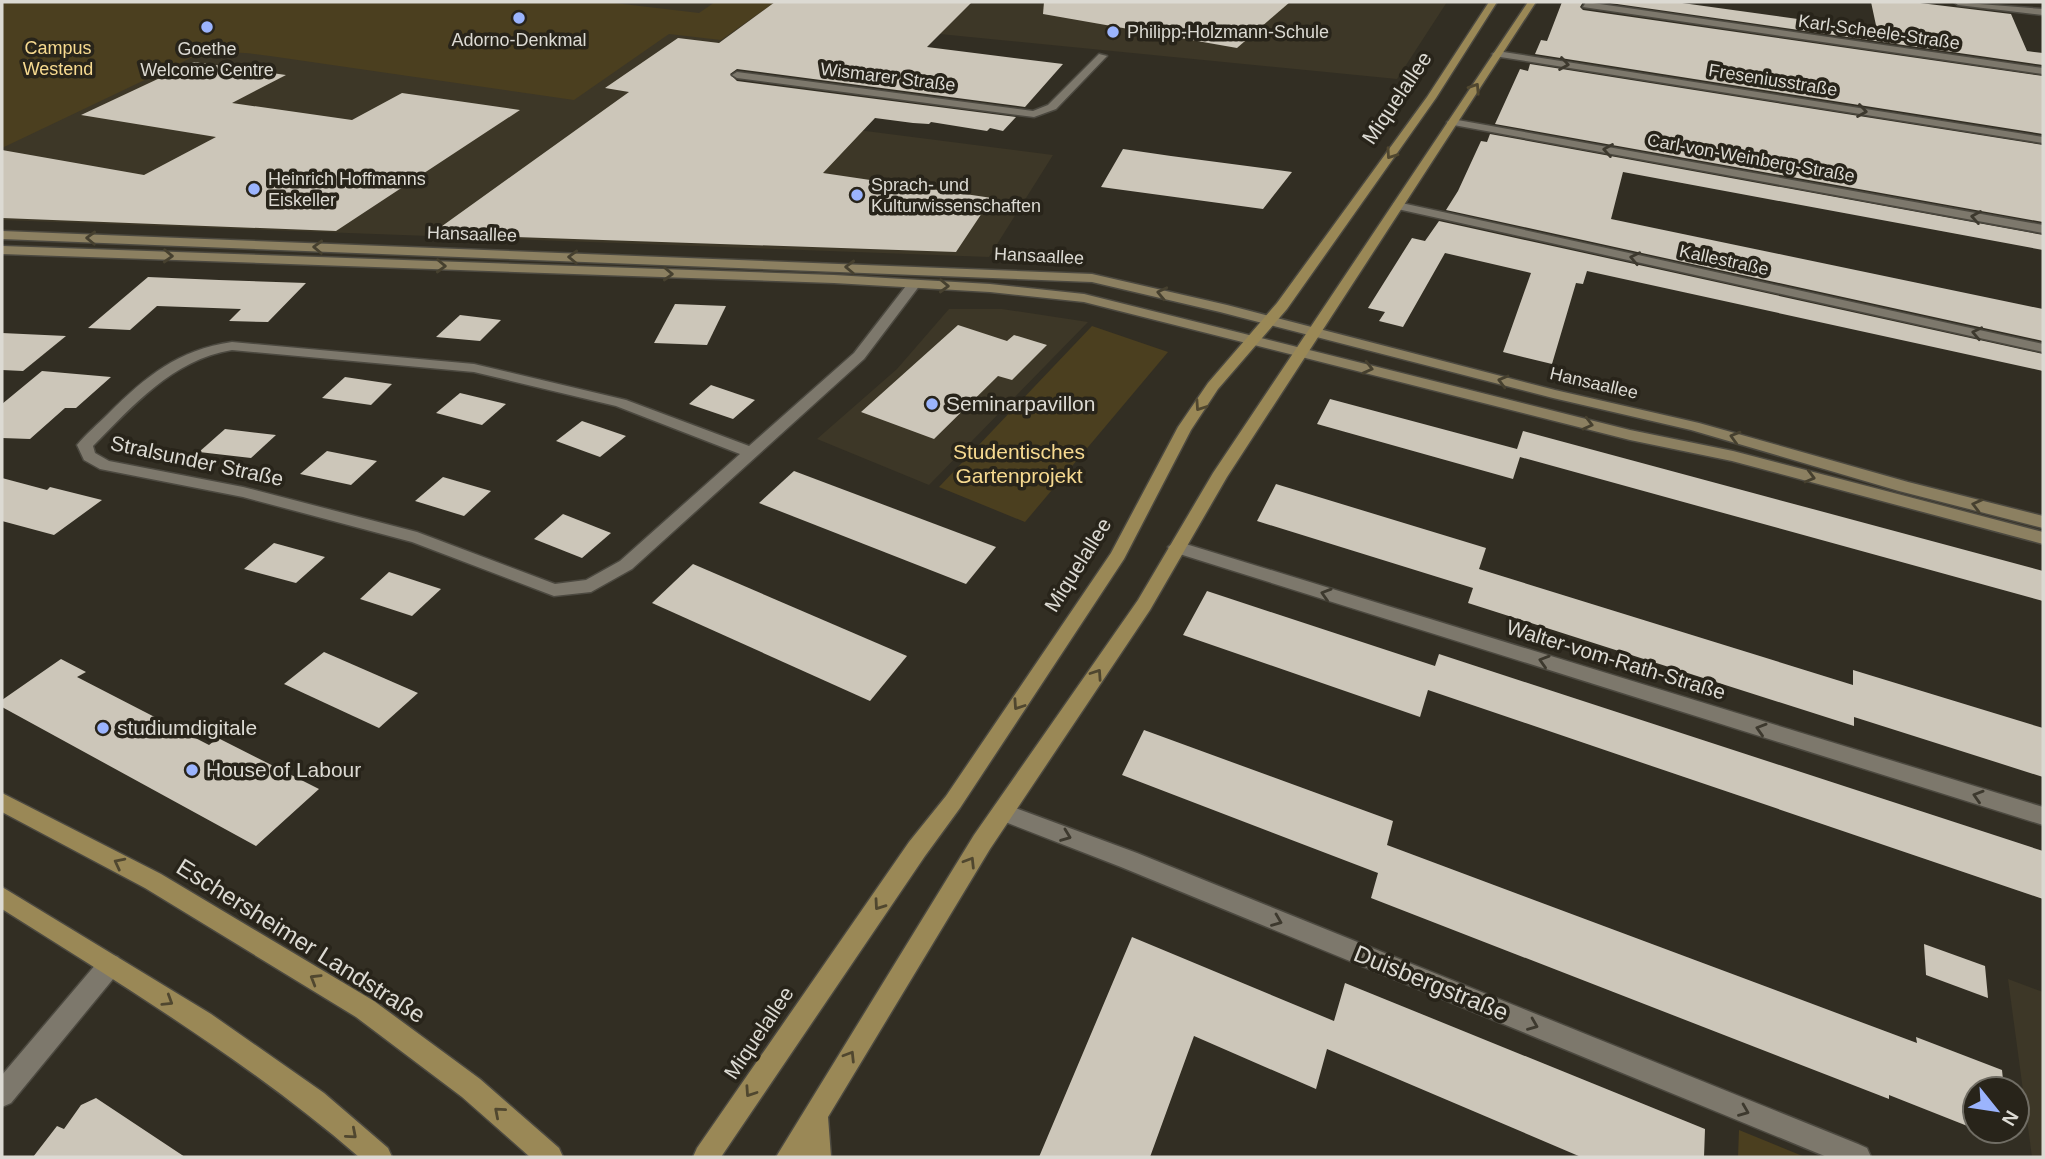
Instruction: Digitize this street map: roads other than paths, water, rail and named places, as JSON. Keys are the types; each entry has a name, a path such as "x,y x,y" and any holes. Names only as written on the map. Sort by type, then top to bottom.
{"main road":[{"name":"Miquelallee","path":"706,1157 903,870 953,802 1118,555 1184,430 1213,386 1271,321 1431,98 1493,2"},
{"path":"789,1157 1002,812 1144,605 1176,547 1314,332 1532,2"},
{"name":"Hansaallee","path":"2,235 1026,273 1092,278 1553,394 1695,426 1905,487 2043,522"},
{"name":"Hansaallee","path":"2,250 834,279 990,288 1084,298 1630,435 1732,456 2043,538"},
{"name":"Eschersheimer Landstraße","path":"2,802 153,881 365,1009 471,1088 550,1157"},
{"path":"2,897 202,1022 306,1095 379,1157"},
{"path":"815,1114 818,1157"}],"street":[{"path":"1958,2 2043,12"},
{"name":"Karl-Scheele-Straße","path":"1586,5 2043,71"},
{"name":"Freseniusstraße","path":"1497,54 2043,140"},
{"name":"Wismarer Straße","path":"737,75 1034,114 1052,107 1102,56"},
{"name":"Carl-von-Weinberg-Straße","path":"1452,122 2043,229"},
{"name":"Kallestraße","path":"1397,206 2043,348"},
{"name":"Stralsunder Straße","path":"750,452 621,403 474,368 232,346 205,349 175,363 125,406 86,445 86,453 92,461 243,492 417,538 555,590 572,591 592,587 626,565 859,356 914,285"},
{"name":"Walter-vom-Rath-Straße","path":"1176,547 2043,816"},
{"name":"Duisbergstraße","path":"1002,812 1129,860 1858,1157"},
{"path":"2,1094 110,965"}],"place":[{"name":"Adorno-Denkmal","path":"519,18"},
{"name":"Goethe Welcome Centre","path":"207,27"},
{"name":"Philipp-Holzmann-Schule","path":"1113,32"},
{"name":"Heinrich Hoffmanns Eiskeller","path":"254,189"},
{"name":"Sprach- und Kulturwissenschaften","path":"857,195"},
{"name":"Seminarpavillon","path":"932,404"},
{"name":"studiumdigitale","path":"103,728"},
{"name":"House of Labour","path":"192,770"}],"park label":[{"name":"Campus Westend","path":"58,58"},
{"name":"Studentisches Gartenprojekt","path":"1019,464"}]}
